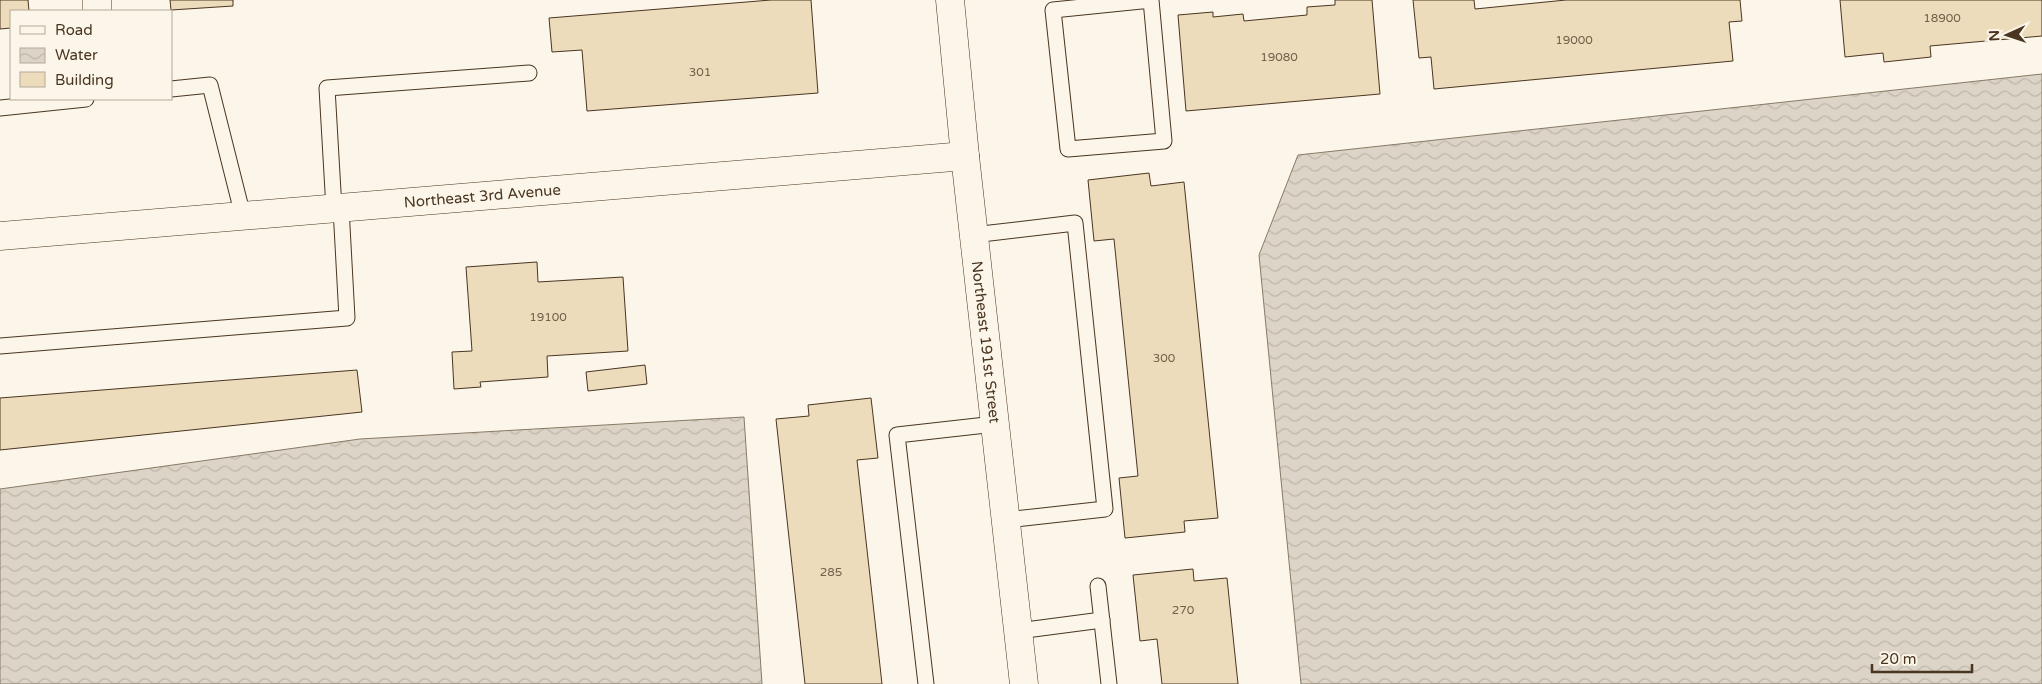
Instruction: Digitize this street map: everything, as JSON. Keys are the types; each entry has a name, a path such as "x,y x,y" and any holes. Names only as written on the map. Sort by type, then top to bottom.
{"street":[{"name":"Northeast 191st Street","path":"950,0 973,234 1024,684"},
{"name":"Northeast 3rd Avenue","path":"0,236 965,156"}],"lane":[{"path":"1151,0 1164,141 1068,149 1053,10 1151,0"},
{"path":"0,346 347,318 327,88 529,73"},
{"path":"172,89 210,85 243,216"},
{"path":"0,108 76,100"},
{"path":"973,234 1075,223 1105,509 1006,520"},
{"path":"926,684 897,435 995,424"},
{"path":"1098,586 1109,684"},
{"path":"1018,631 1102,620"}],"water":[{"path":"2042,74 2042,684 1301,684 1259,255 1298,155"},
{"path":"744,417 762,684 0,684 0,489 360,439"}],"building":[{"path":"0,0 28,0 29,10 10,10 10,28 0,29"},
{"path":"170,0 233,0 233,6 171,10"},
{"path":"771,0 811,0 818,93 587,111 582,50 552,52 549,18"},
{"path":"1335,0 1372,0 1380,94 1186,111 1178,15 1213,12 1213,17 1243,14 1244,21 1307,15 1307,7 1335,5"},
{"path":"1413,0 1474,0 1475,9 1566,0 1740,0 1742,21 1729,22 1733,61 1434,89 1431,57 1419,58"},
{"path":"1840,0 2042,0 2042,36 1930,46 1931,57 1884,62 1883,53 1845,57"},
{"path":"1149,173 1151,186 1184,182 1218,518 1184,521 1185,532 1125,538 1119,478 1138,476 1114,239 1094,241 1088,180"},
{"path":"537,262 538,282 623,277 628,351 547,356 548,377 480,382 481,387 454,389 452,352 472,351 466,267"},
{"path":"645,365 647,384 588,391 586,372"},
{"path":"357,370 362,412 0,450 0,398"},
{"path":"871,398 878,458 857,460 882,684 805,684 776,419 809,416 808,405"},
{"path":"1193,569 1194,581 1227,578 1238,684 1162,684 1157,639 1140,641 1133,575"}]}
